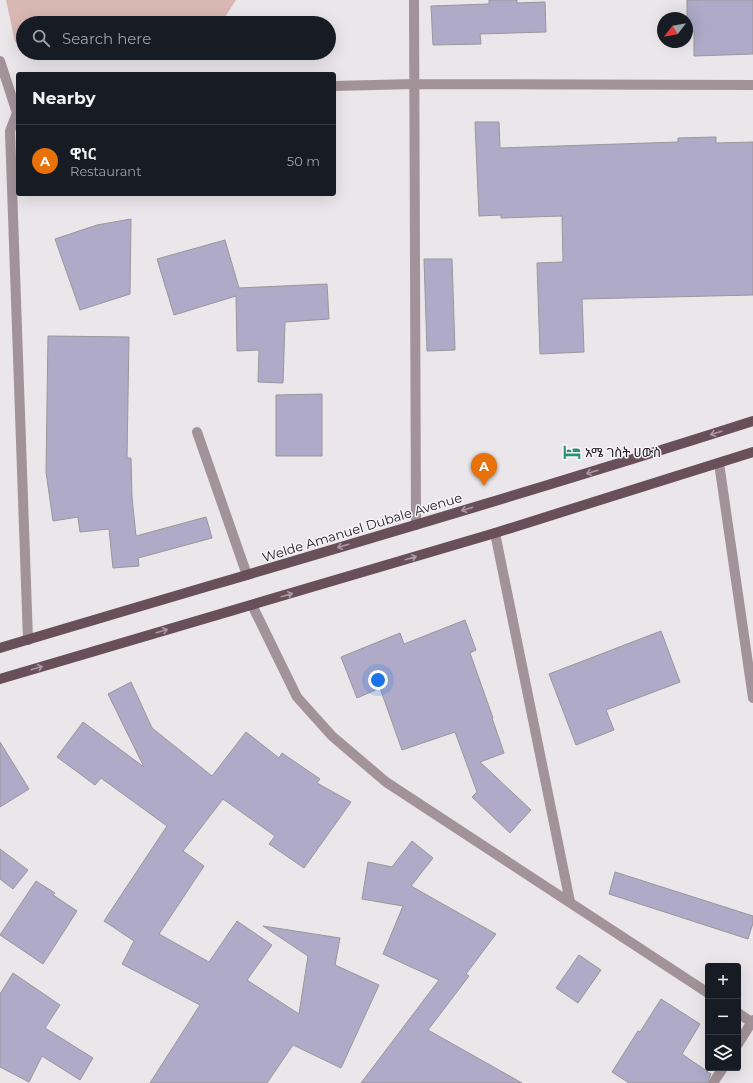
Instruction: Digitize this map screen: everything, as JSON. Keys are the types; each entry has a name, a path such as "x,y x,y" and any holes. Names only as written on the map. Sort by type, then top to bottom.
{"main road":[{"name":"Welde Amanuel Dubale Avenue","path":"0,648 416,525 658,452 753,421"},
{"path":"0,680 494,534 753,452"}],"street":[{"path":"414,0 416,525"},
{"path":"0,61 16,109"},
{"path":"336,86 414,84 753,85"},
{"path":"16,115 10,131 28,640"},
{"path":"196,432 247,575"},
{"path":"719,463 753,698"},
{"path":"494,534 570,902"},
{"path":"252,605 297,697 332,736 386,782 705,991"},
{"path":"741,1015 753,1022 741,1040"},
{"path":"713,1083 721,1071"}],"shaded area":[{"path":"6,0 236,0 226,16 16,16 15,42"}],"building":[{"path":"489,0 517,0 517,3 545,2 546,32 480,34 481,44 433,45 431,6 489,4"},
{"path":"687,0 753,0 753,54 694,56 693,12 687,12"},
{"path":"475,122 499,122 500,148 678,142 678,138 716,137 716,143 753,142 753,295 582,299 584,352 540,354 537,263 563,262 562,216 501,218 501,215 479,216"},
{"path":"131,219 130,294 80,310 55,239 97,225"},
{"path":"225,240 239,288 327,284 329,319 285,322 283,383 258,382 259,350 237,351 236,296 174,315 157,259"},
{"path":"424,259 452,259 455,350 427,351"},
{"path":"48,336 129,337 127,458 131,458 132,497 136,536 206,517 212,538 138,558 139,566 113,568 109,529 80,532 78,517 53,521 46,472"},
{"path":"322,394 322,456 276,456 276,395"},
{"path":"465,620 476,650 470,653 504,753 480,762 531,810 510,833 472,797 477,792 455,732 402,750 380,688 357,698 341,657 400,633 404,644"},
{"path":"661,631 680,682 606,710 614,730 576,745 549,674"},
{"path":"131,682 152,728 212,776 246,732 279,758 282,753 320,779 317,783 351,802 304,868 269,844 275,836 223,799 183,851 204,866 159,934 209,962 237,921 272,945 247,980 299,1014 308,956 263,926 340,938 335,965 379,985 341,1068 293,1045 267,1083 150,1083 200,1005 122,964 134,941 104,921 167,826 101,778 95,785 57,757 83,722 144,767 108,694"},
{"path":"0,742 29,789 0,807"},
{"path":"412,841 433,858 411,886 496,934 466,974 469,976 428,1030 522,1083 361,1083 439,980 383,954 403,906 362,899 368,862 392,867"},
{"path":"0,849 28,870 13,889 0,879"},
{"path":"615,872 753,916 753,923 748,939 609,894"},
{"path":"36,881 55,893 53,895 77,911 43,964 0,935"},
{"path":"579,955 601,970 578,1003 556,988"},
{"path":"13,973 60,1005 45,1028 93,1058 80,1080 42,1056 29,1082 0,1067 0,994"},
{"path":"661,999 700,1024 682,1054 711,1074 707,1083 629,1083 612,1072 638,1031 640,1032"}],"place":[{"name":"አሜ ገስት ሀውስ","path":"572,452"},
{"name":"ዊነር","path":"484,486"}]}
